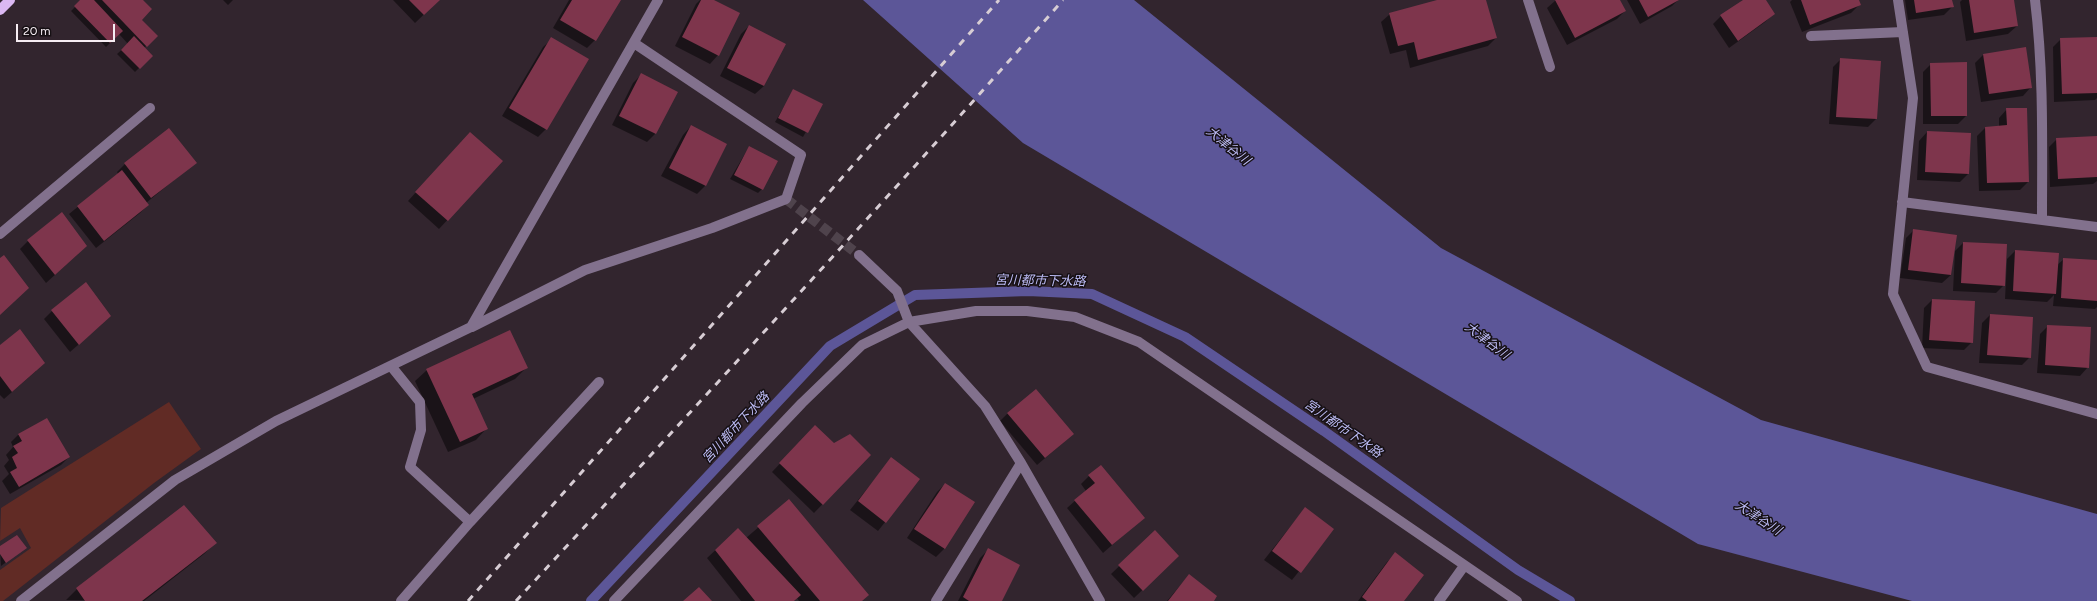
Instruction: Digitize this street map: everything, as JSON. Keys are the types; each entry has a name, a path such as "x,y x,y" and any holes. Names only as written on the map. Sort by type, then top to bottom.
{"main road":[{"path":"0,10 10,0"}],"street":[{"path":"471,327 658,0"},
{"path":"1528,0 1550,67"},
{"path":"1898,0 1913,98 1893,294 1927,367 2097,414"},
{"path":"2034,0 2039,34 2042,220"},
{"path":"1811,36 1903,32"},
{"path":"21,601 175,480 276,421 585,270 712,228 786,199 801,155 634,43"},
{"path":"0,234 150,108"},
{"path":"1902,202 2097,228"},
{"path":"859,254 897,291 910,322 985,406 1021,463 1100,601"},
{"path":"614,601 802,403 862,345 910,322 976,311 1027,311 1075,317 1139,342 1517,601"},
{"path":"391,366 420,402 421,430 410,467 470,522"},
{"path":"401,601 470,522 599,382"},
{"path":"936,601 1021,463"},
{"path":"1439,601 1464,566"}],"shaded area":[{"path":"169,402 201,449 154,483 3,601 0,601 0,570 31,548 20,528 0,541 1,508"}],"water":[{"name":"大津谷川","path":"863,0 1134,0 1441,248 1761,420 2097,514 2097,601 1912,601 1698,544 1023,143"}],"building":[{"path":"80,0 94,0 123,31 110,43 74,6"},
{"path":"102,0 143,0 152,9 142,20 158,36 147,47"},
{"path":"409,0 440,0 424,15"},
{"path":"572,0 621,0 596,41 560,20"},
{"path":"701,0 714,0 740,13 719,56 682,37"},
{"path":"1437,0 1486,0 1497,38 1418,60 1414,42 1398,46 1389,13"},
{"path":"1555,0 1620,0 1626,11 1575,38"},
{"path":"1639,0 1679,0 1648,17"},
{"path":"1743,0 1766,0 1775,14 1738,41 1720,15"},
{"path":"1801,0 1859,0 1861,5 1810,25"},
{"path":"1914,0 1952,0 1954,7 1916,13"},
{"path":"1969,0 2014,0 2018,26 1974,33"},
{"path":"749,25 786,44 764,86 727,68"},
{"path":"134,36 153,56 140,69 121,50"},
{"path":"551,37 589,59 547,130 509,108"},
{"path":"2097,37 2097,93 2062,94 2060,38"},
{"path":"2026,47 2032,88 1989,94 1983,54"},
{"path":"1840,58 1881,61 1877,119 1836,117"},
{"path":"1967,62 1967,116 1931,116 1930,63"},
{"path":"641,73 678,92 656,134 619,116"},
{"path":"793,89 823,104 808,133 778,118"},
{"path":"2006,108 2027,108 2029,182 1987,183 1985,127 2007,125"},
{"path":"691,125 727,144 706,186 669,168"},
{"path":"169,128 197,163 151,198 124,163"},
{"path":"1927,131 1971,133 1969,174 1925,172"},
{"path":"470,132 503,161 448,221 415,192"},
{"path":"2097,136 2097,177 2058,179 2056,138"},
{"path":"749,146 778,161 763,190 734,175"},
{"path":"122,170 149,205 104,241 77,206"},
{"path":"62,212 87,246 55,275 27,240"},
{"path":"1913,229 1957,235 1951,275 1908,270"},
{"path":"1963,242 2007,244 2005,286 1961,283"},
{"path":"2015,250 2059,253 2056,294 2013,291"},
{"path":"4,255 29,288 0,315 0,258"},
{"path":"2063,258 2097,260 2097,301 2061,298"},
{"path":"86,282 111,316 79,345 51,310"},
{"path":"1932,299 1975,301 1973,343 1929,340"},
{"path":"1990,314 2033,317 2031,358 1987,355"},
{"path":"2047,325 2091,327 2089,368 2045,365"},
{"path":"20,329 45,363 12,392 0,376 0,345"},
{"path":"510,330 528,368 472,394 488,429 460,442 426,369"},
{"path":"1036,389 1074,434 1045,458 1007,413"},
{"path":"47,418 70,457 19,487 10,472 17,468 12,457 18,453 13,446 22,441 18,434"},
{"path":"815,425 834,443 850,434 871,455 823,505 779,463"},
{"path":"891,457 920,479 886,523 858,501"},
{"path":"1101,465 1145,518 1112,545 1074,500 1095,483 1088,475"},
{"path":"945,483 975,502 945,549 914,529"},
{"path":"789,499 869,595 862,601 820,601 757,526"},
{"path":"184,505 217,543 142,601 85,601 76,588"},
{"path":"1305,507 1334,529 1301,573 1272,551"},
{"path":"738,528 801,595 794,601 755,601 715,550"},
{"path":"1155,530 1179,556 1143,591 1118,565"},
{"path":"17,535 27,548 6,563 0,554 0,546"},
{"path":"988,548 1020,565 1002,601 969,601 963,597"},
{"path":"1395,552 1424,575 1404,601 1367,601 1362,597"},
{"path":"1189,574 1217,596 1214,601 1168,601"},
{"path":"699,587 712,601 683,601"}],"waterway":[{"name":"宮川都市下水路","path":"591,601 830,346 915,295 1028,291 1092,294 1185,337 1324,431 1518,570 1570,601"}],"tunnel":[{"path":"786,199 859,255"}],"railway":[{"path":"468,601 999,0"},
{"path":"516,601 860,227 1063,0"}]}
